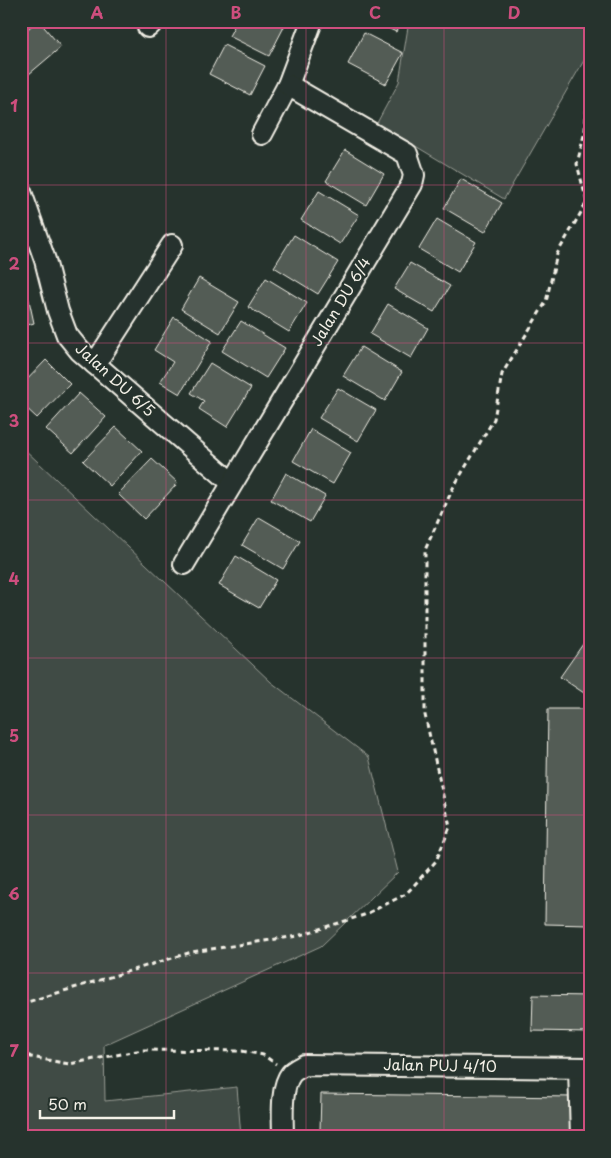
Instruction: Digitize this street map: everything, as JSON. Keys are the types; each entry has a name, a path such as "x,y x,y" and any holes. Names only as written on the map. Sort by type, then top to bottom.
{"street":[{"path":"262,134 288,85 312,21"},
{"name":"Jalan DU 6/4","path":"184,564 412,184 414,175 407,154 288,85"},
{"name":"Jalan DU 6/5","path":"21,192 45,260 58,311 67,335 80,351 232,483"},
{"path":"95,364 172,245"},
{"name":"Jalan PUJ 4/10","path":"292,1073 304,1065 584,1068"},
{"path":"581,1137 584,1068"},
{"path":"283,1137 283,1109 286,1084 292,1073"}],"path":[{"path":"21,1004 192,952 296,936 364,915 406,894 436,862 450,827 425,715 425,550 453,488 494,419 502,374 546,302 557,254 588,202 577,164 585,131 587,102 590,101"},
{"path":"21,1050 31,1057 69,1064 142,1050 242,1051 263,1055 292,1073"}],"shaded area":[{"path":"409,21 590,21 590,50 504,199 377,123 399,82"},
{"path":"21,446 271,682 369,757 398,872 321,946 104,1045 105,1101 237,1087 241,1137 21,1137"}],"building":[{"path":"37,21 61,47 22,80 21,35"},
{"path":"237,21 273,21 284,27 269,56 229,36"},
{"path":"373,21 401,21 396,32"},
{"path":"364,33 403,53 386,84 348,64"},
{"path":"224,45 265,66 250,95 209,74"},
{"path":"345,150 384,174 366,205 326,181"},
{"path":"461,179 502,203 485,232 444,208"},
{"path":"319,191 359,215 340,244 301,220"},
{"path":"437,219 476,242 458,272 419,249"},
{"path":"294,235 338,262 318,294 274,267"},
{"path":"410,263 450,286 434,312 394,289"},
{"path":"199,278 239,302 220,333 181,309"},
{"path":"266,278 307,303 289,332 248,307"},
{"path":"27,291 34,323 21,327 21,293"},
{"path":"388,304 428,328 411,358 370,334"},
{"path":"174,317 212,341 180,394 160,382 173,362 154,350"},
{"path":"241,321 285,348 266,378 222,351"},
{"path":"361,347 402,372 385,401 343,376"},
{"path":"46,360 70,384 37,418 21,403 21,386"},
{"path":"210,363 251,388 227,427 199,409 204,401 191,393"},
{"path":"338,388 376,410 358,441 319,418"},
{"path":"79,393 106,417 73,453 46,429"},
{"path":"116,427 142,451 110,486 83,461"},
{"path":"311,429 351,453 333,484 293,461"},
{"path":"152,459 178,483 144,519 118,494"},
{"path":"286,473 325,496 310,522 271,500"},
{"path":"259,517 300,541 283,569 242,545"},
{"path":"236,556 276,580 259,608 219,585"},
{"path":"590,634 590,697 560,677"},
{"path":"548,709 590,709 589,925 545,924"},
{"path":"533,995 590,996 590,1032 532,1031"},
{"path":"321,1094 575,1097 575,1135 320,1131"}]}
